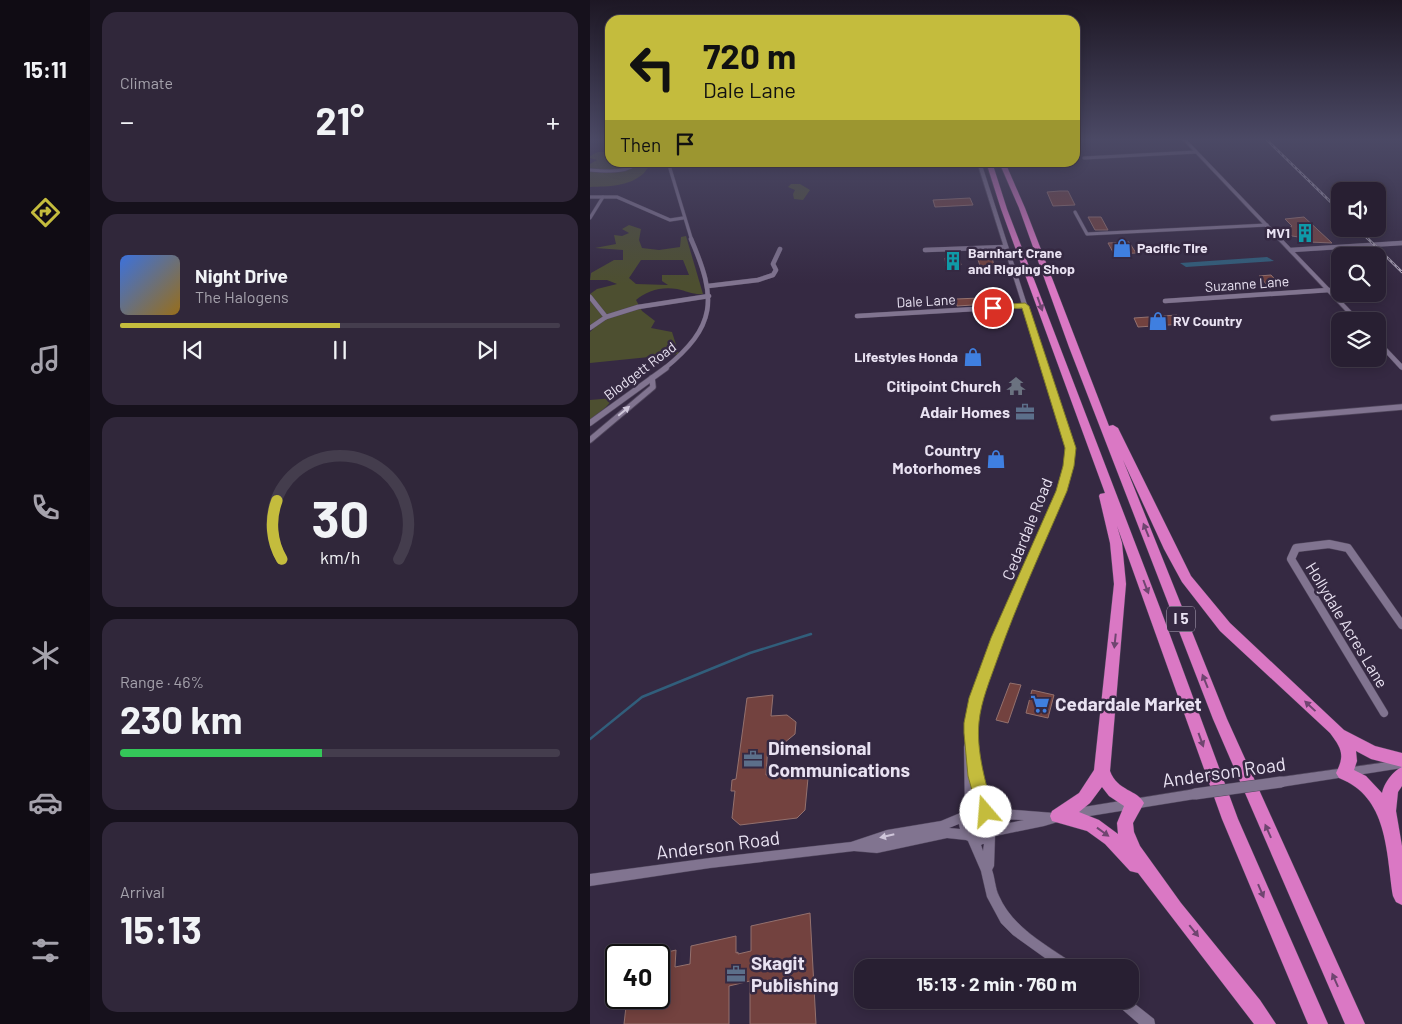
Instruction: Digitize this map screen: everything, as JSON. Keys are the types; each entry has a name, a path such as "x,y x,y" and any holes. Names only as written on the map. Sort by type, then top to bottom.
{"highway":[{"name":"I 5","path":"998,188 1230,819 1318,1024"},
{"name":"I 5","path":"1013,188 1073,348 1220,719 1263,820 1355,1024"},
{"path":"1073,348 1090,377 1170,549 1186,579 1225,627 1335,729 1357,745 1371,752 1402,760"},
{"path":"1055,816 1084,800 1094,788 1102,771 1118,612 1120,569 1116,542 1089,439"},
{"path":"1335,729 1344,740 1351,755 1344,773 1354,776 1369,787 1390,822"},
{"path":"1102,771 1105,780 1114,792 1136,803 1128,813 1126,820 1127,836 1151,877 1239,987 1266,1024"},
{"path":"1402,774 1390,790 1388,811 1402,896"},
{"path":"1055,816 1075,817 1106,833 1174,907"}],"street":[{"name":"Blodgett Road","path":"590,423 680,357 692,342 708,314 710,296 708,286 683,218 675,188"},
{"name":"Cedardale Road","path":"987,188 1070,448 1069,466 1062,491 998,638 979,687 972,723 972,733 976,776 987,813"},
{"path":"1231,188 1350,312"},
{"path":"590,197 616,197 670,220 683,218"},
{"path":"590,218 603,197"},
{"path":"1075,212 1087,234 1267,225"},
{"path":"1291,250 1402,243"},
{"path":"925,250 1006,246"},
{"path":"708,286 767,278 776,270 773,264 780,249"},
{"name":"Suzanne Lane","path":"1165,301 1329,290"},
{"path":"590,328 606,317 638,307 710,296"},
{"path":"590,297 606,317"},
{"name":"Dale Lane","path":"857,316 1025,306"},
{"path":"1386,351 1402,368"},
{"path":"590,440 652,387 652,378"},
{"path":"1273,418 1402,407"},
{"name":"Hollydale Acres Lane","path":"1384,713 1291,559 1292,553 1296,548 1332,544 1341,544 1348,548 1402,625"},
{"name":"Cedardale Road","path":"969,814 972,797 969,780 969,747 972,733"},
{"name":"Anderson Road","path":"987,813 1055,816 1402,764"},
{"path":"988,871 991,833 994,823 987,813 978,810 969,814 964,822 964,827 979,849 988,871 993,898 1005,919 1017,931 1057,959"},
{"name":"Anderson Road","path":"852,847 887,836 941,826 969,814"},
{"name":"Anderson Road","path":"991,833 1044,821 1055,816"},
{"name":"Anderson Road","path":"590,880 710,863 852,847 876,848 947,833 970,836"},
{"path":"970,836 982,838 991,833"},
{"path":"1130,1009 1148,1024"}],"green space":[{"path":"790,188 806,188 810,190 803,200 794,199 793,194 795,190"},
{"path":"629,225 641,229 639,240 642,248 659,250 680,247 681,237 686,236 703,294 666,288 649,292 636,300 642,311 655,321 651,328 672,332 679,354 590,363 590,332 593,329 590,324 590,294 597,289 617,284 607,280 590,280 591,273 614,260 623,260 623,250 595,248 616,244 614,235 622,236 629,233 622,229","holes":["641,260 683,260 689,275 662,275 662,281 668,285 636,284 629,278"]},
{"path":"614,398 606,407 590,420 590,400"}],"water":[{"path":"1267,257 1274,261 1186,267 1180,263"}],"building":[{"path":"1068,191 1075,205 1053,206 1047,192"},
{"path":"970,198 973,205 935,207 933,200"},
{"path":"1088,217 1101,217 1108,230 1095,230"},
{"name":"MV1","path":"1304,217 1332,243 1309,242 1305,238 1292,236 1286,230 1292,226 1285,219"},
{"name":"Pacific Tire","path":"1129,242 1136,253 1114,254 1108,243"},
{"path":"986,252 987,258 992,257 994,266 980,266 976,253"},
{"name":"Barnhart Crane and Rigging Shop","path":"959,257 961,265 946,266 945,258"},
{"path":"1271,275 1282,287 1270,288 1259,276"},
{"path":"1003,297 1004,303 957,306 956,299"},
{"name":"RV Country","path":"1177,315 1183,324 1138,327 1134,318"},
{"path":"1010,683 1021,685 1008,723 996,720"},
{"name":"Cedardale Market","path":"1032,690 1054,695 1048,718 1026,713"},
{"name":"Dimensional Communications","path":"773,695 771,716 787,715 796,722 795,734 784,743 768,745 766,775 799,772 808,778 805,810 797,818 740,825 732,818 735,791 731,791 732,780 736,779 747,698"},
{"name":"Skagit Publishing","path":"810,913 816,1024 750,1024 750,981 729,986 729,1024 624,1024 626,1009 670,1009 670,951 676,950 675,967 690,964 691,946 736,936 736,953 751,951 751,926"}],"waterway":[{"path":"590,739 642,697 750,653 811,634"}],"railway":[{"path":"1316,188 1331,202"},
{"path":"1366,237 1402,272"}],"place":[{"name":"MV1","path":"1305,233"},
{"name":"Pacific Tire","path":"1122,248"},
{"name":"Barnhart Crane and Rigging Shop","path":"953,261"},
{"name":"RV Country","path":"1158,321"},
{"name":"Lifestyles Honda","path":"973,357"},
{"name":"Citipoint Church","path":"1016,386"},
{"name":"Adair Homes","path":"1025,412"},
{"name":"Country Motorhomes","path":"996,459"},
{"name":"Cedardale Market","path":"1040,704"},
{"name":"Dimensional Communications","path":"753,759"},
{"name":"Skagit Publishing","path":"736,974"}],"route":[{"path":"986,812 978,788 972,733 976,698 998,638 1062,491 1069,466 1070,448 1025,306 993,308"}]}
